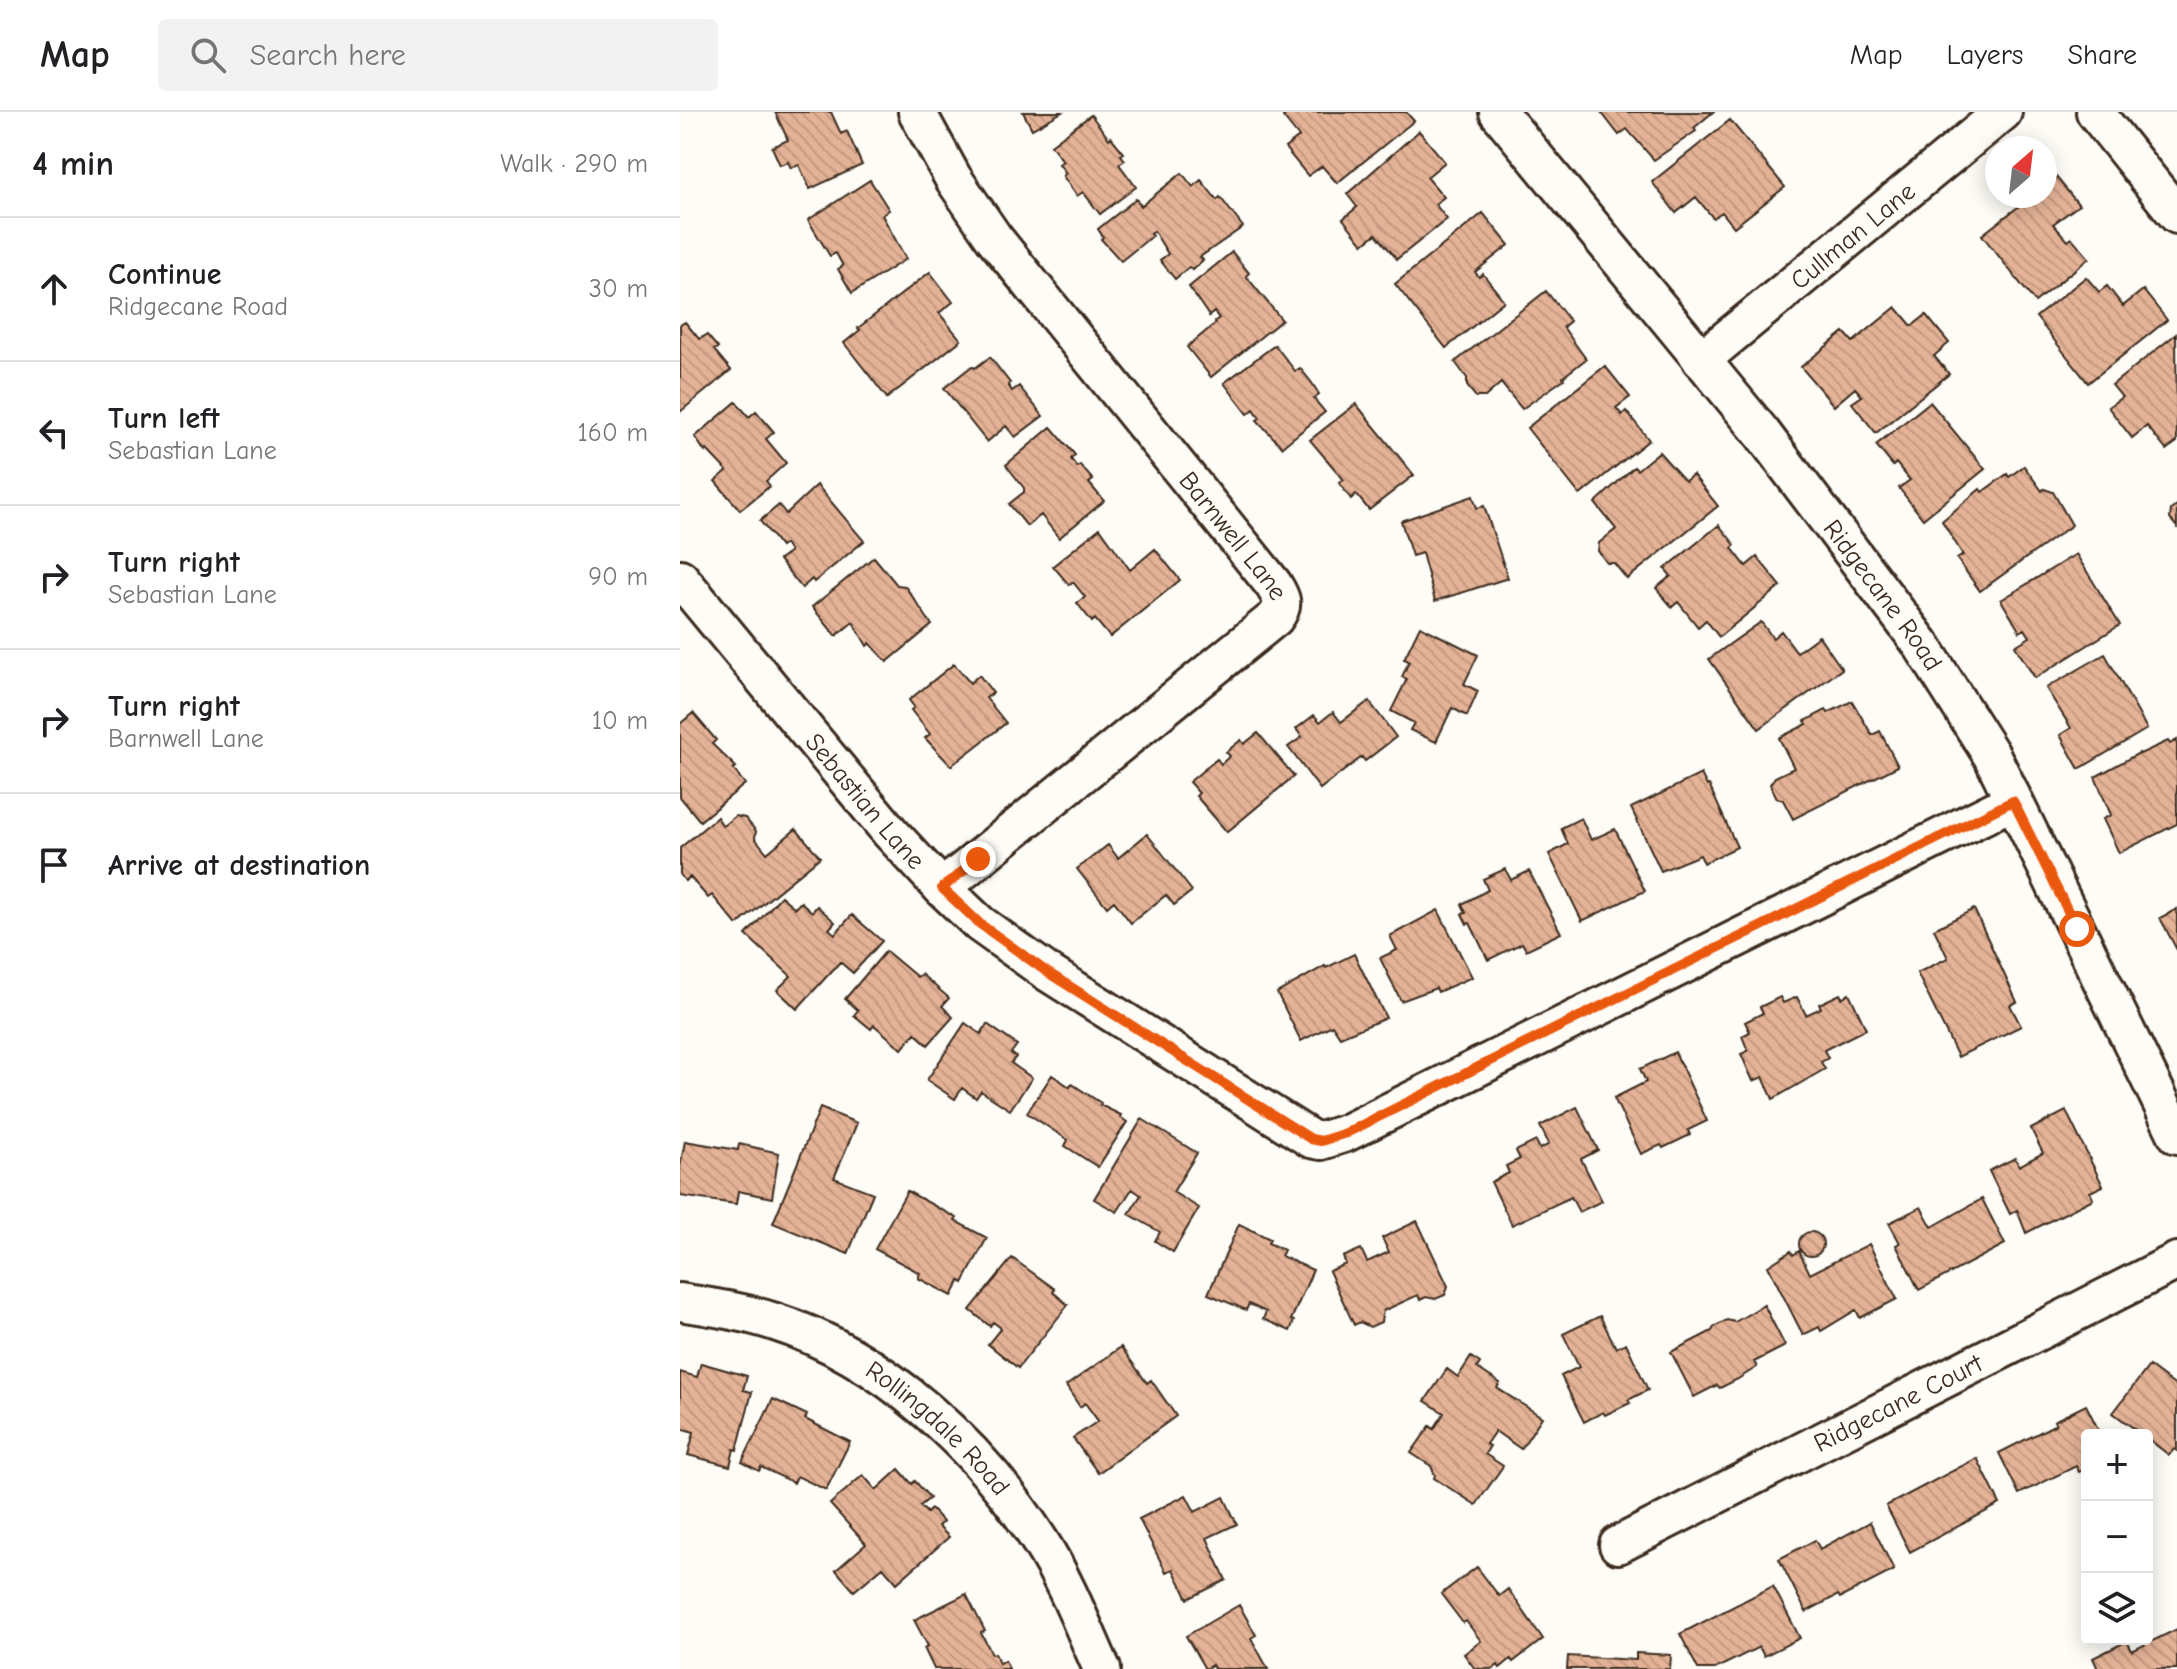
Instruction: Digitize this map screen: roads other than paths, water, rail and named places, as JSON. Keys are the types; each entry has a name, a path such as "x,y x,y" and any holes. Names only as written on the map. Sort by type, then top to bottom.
{"street":[{"name":"Barnwell Lane","path":"917,112 953,178 994,238 1273,584 1282,600 1281,610 1275,618 942,888"},
{"name":"Ridgecane Road","path":"1498,112 1762,433 1921,644 1992,756 2177,1135"},
{"name":"Cullman Lane","path":"1701,360 2003,112"},
{"path":"2095,112 2177,215"},
{"name":"Sebastian Lane","path":"680,578 890,832 980,924 1047,972 1311,1139 1321,1141 1346,1133 2013,801"},
{"name":"Ridgecane Court","path":"1618,1545 2177,1261"},
{"name":"Rollingdale Road","path":"680,1302 777,1322 856,1360 919,1403 983,1465 1015,1504 1043,1546 1102,1669"}]}
